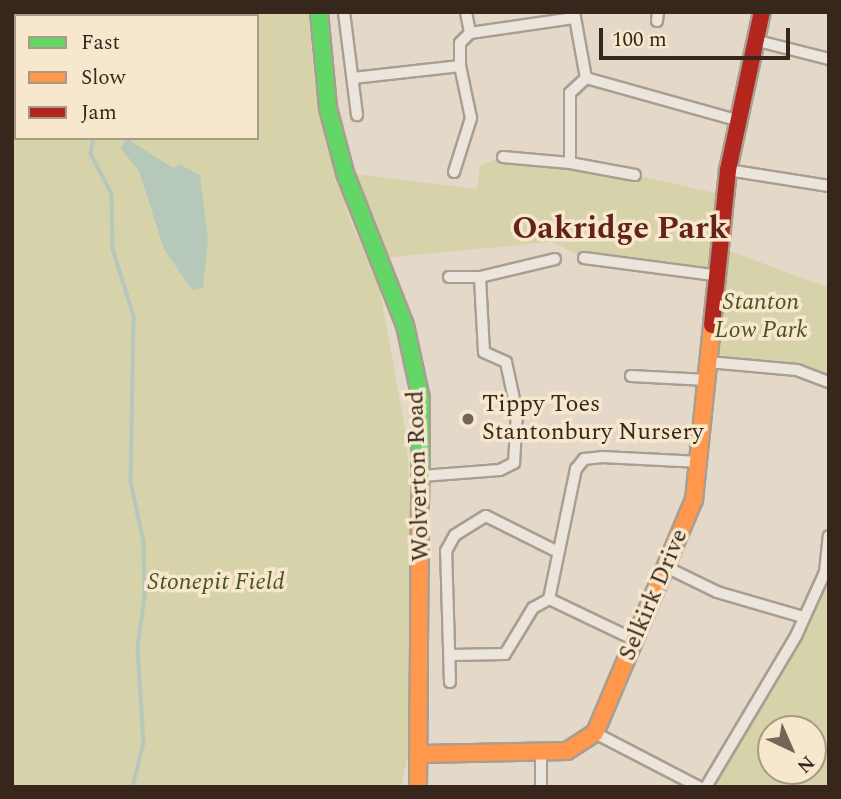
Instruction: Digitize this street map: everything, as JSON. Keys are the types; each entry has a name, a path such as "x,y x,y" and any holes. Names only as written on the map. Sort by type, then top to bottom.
{"street":[{"name":"Wolverton Road","path":"319,12 328,108 342,160 405,325 421,399 422,754 418,787"},
{"path":"344,12 357,115"},
{"path":"466,12 470,33"},
{"name":"Selkirk Drive","path":"595,733 694,500 701,462 714,275 728,170 736,120 762,12"},
{"path":"454,172 471,118 460,66 460,43 470,33 574,15 586,78"},
{"path":"754,40 829,60"},
{"path":"353,78 460,66"},
{"path":"586,78 736,120"},
{"path":"569,163 570,93 586,78"},
{"path":"503,157 569,163 635,175"},
{"path":"728,170 829,186"},
{"path":"584,258 714,275"},
{"path":"449,277 480,276 555,259"},
{"path":"422,476 500,470 519,452 506,362 484,352 480,276"},
{"path":"708,362 797,370 829,382"},
{"path":"631,376 707,380"},
{"path":"451,655 505,654 533,608 549,599 576,468 584,459 701,462"},
{"path":"450,682 446,551 455,536 486,516 558,552"},
{"path":"706,787 803,617 825,572 829,536"},
{"path":"666,567 718,592 803,617"},
{"path":"549,599 635,640"},
{"path":"422,754 541,751 580,747 595,733 699,787"},
{"path":"541,751 541,787"}],"green space":[{"name":"Stonepit Field","path":"12,12 309,12 314,80 349,217 380,290 406,434 423,686 401,787 12,787"},
{"name":"Stanton Low Park","path":"503,157 635,175 724,195 717,246 829,288 829,382 797,370 708,362 714,275 584,258 552,242 381,258 345,173 477,189 480,165"},
{"path":"829,536 829,787 706,787 825,572"}],"shaded area":[{"path":"125,140 129,140 173,168 181,165 200,175 208,240 203,288 192,290 164,249 139,171 121,149"}],"waterway":[{"path":"94,140 91,154 112,194 113,249 134,316 131,482 144,542 145,597 138,648 144,743 133,787"}],"traffic: fast":[{"path":"319,12 328,108 345,173 405,325 421,399 420,504"}],"traffic: slow":[{"path":"12,117 14,114"},
{"path":"422,754 567,751 595,733 694,500 712,325"},
{"path":"418,787 420,504"}],"traffic: jam":[{"path":"712,325 728,170 762,12"}],"place":[{"name":"Tippy Toes Stantonbury Nursery","path":"468,419"}],"district":[{"name":"Oakridge Park","path":"620,229"}]}
